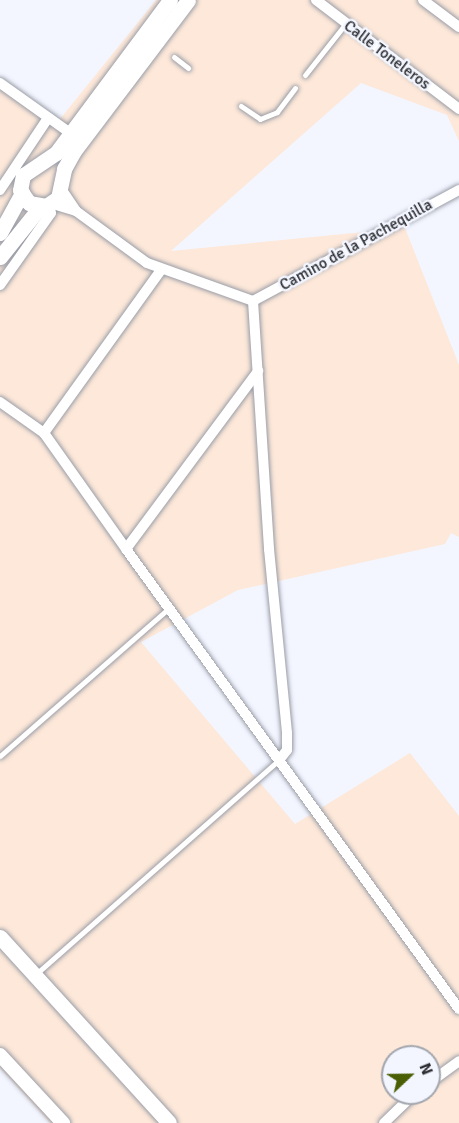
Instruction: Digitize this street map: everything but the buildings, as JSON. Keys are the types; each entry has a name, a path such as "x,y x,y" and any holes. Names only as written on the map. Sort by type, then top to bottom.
{"main road":[{"path":"51,207 28,202 22,193 18,173 42,164 70,133 170,0"},
{"path":"0,257 51,207 62,185 74,151 188,0"},
{"path":"42,164 53,167 62,185"},
{"path":"0,234 22,193"},
{"path":"0,937 169,1123"}],"street":[{"name":"Calle Toneleros","path":"316,0 459,109"},
{"path":"423,0 459,27"},
{"path":"0,83 70,133"},
{"path":"0,190 18,173 48,118"},
{"path":"62,185 76,211"},
{"name":"Camino de la Pachequilla","path":"253,301 459,190"},
{"path":"0,285 51,207 76,211 161,270 253,301 269,549 287,733 287,750 280,759"},
{"path":"44,433 161,270"},
{"path":"126,549 258,371"},
{"path":"0,402 44,433 459,1009"},
{"path":"0,1055 63,1123"},
{"path":"441,1074 459,1061"},
{"path":"384,1123 403,1105"}],"lane":[{"path":"305,75 346,23"},
{"path":"174,57 188,68"},
{"path":"241,106 260,119 277,112 295,88"},
{"path":"0,756 169,608"},
{"path":"35,975 280,759"}],"shaded area":[{"path":"156,0 459,0 459,141 447,115 361,83 171,251 405,228 459,365 459,537 451,533 445,544 238,590 141,642 295,824 410,753 459,816 459,1123 50,1123 0,1068 0,83 56,124"}]}
